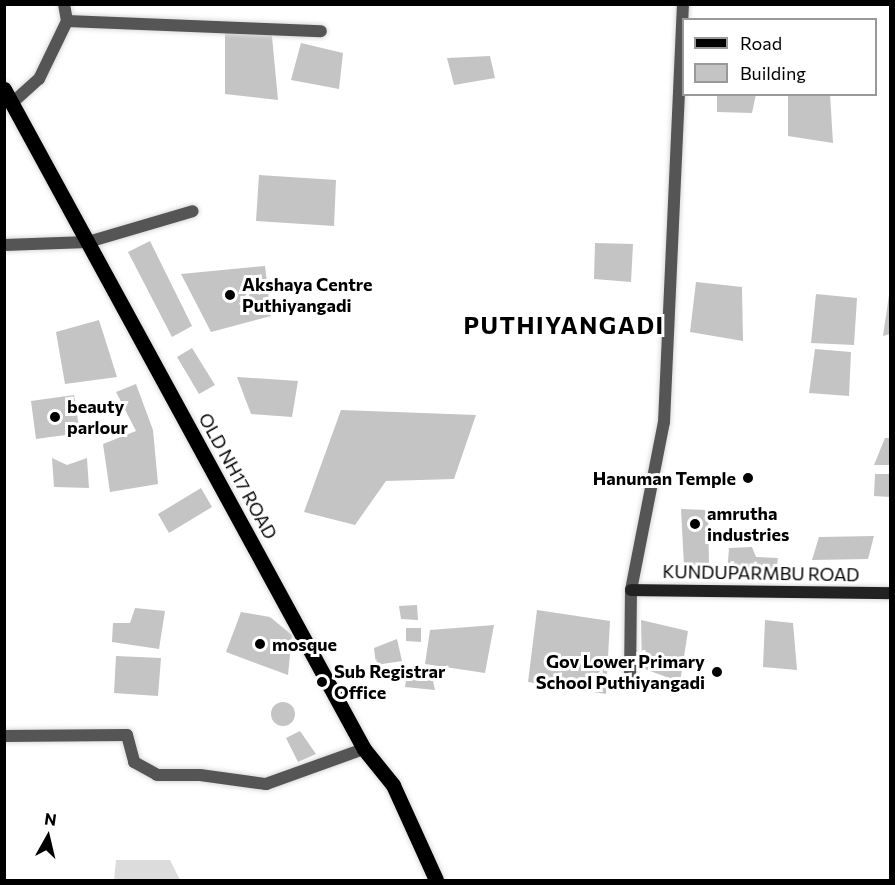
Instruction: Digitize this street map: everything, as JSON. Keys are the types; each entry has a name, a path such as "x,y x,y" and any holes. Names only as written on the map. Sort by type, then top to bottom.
{"main road":[{"name":"OLD NH17 ROAD","path":"8,96 364,749 393,785 436,880"},
{"name":"KUNDUPARMBU ROAD","path":"631,590 891,593"}],"street":[{"path":"8,96 39,79 68,21 64,4"},
{"path":"630,683 631,590 664,423 682,4"},
{"path":"68,21 321,31"},
{"path":"4,245 88,242 193,210"},
{"path":"4,736 127,735 134,762 158,775 266,784 364,749"}],"shaded area":[{"path":"116,860 170,860 180,880 114,880"}],"building":[{"path":"271,26 278,100 225,94 225,27"},
{"path":"301,43 343,53 339,89 291,80"},
{"path":"490,56 495,78 454,85 447,58"},
{"path":"717,96 756,96 752,113 717,112"},
{"path":"788,96 830,96 833,143 788,136"},
{"path":"259,175 336,180 334,226 256,221"},
{"path":"150,241 192,326 172,337 128,252"},
{"path":"595,243 633,244 631,282 594,279"},
{"name":"Akshaya Centre Puthiyangadi","path":"265,266 271,316 211,332 181,274"},
{"path":"696,282 742,287 743,341 690,332"},
{"path":"816,294 857,298 854,345 811,343"},
{"path":"889,295 890,334 883,336"},
{"path":"99,320 117,377 65,384 56,332"},
{"path":"192,348 215,385 199,394 177,357"},
{"path":"815,349 851,352 849,396 809,393"},
{"path":"237,377 298,381 292,417 251,414"},
{"path":"136,384 153,430 158,484 110,492 103,444 136,431 116,392"},
{"name":"beauty parlour","path":"74,395 80,433 36,439 31,401"},
{"path":"341,410 476,415 454,479 386,481 355,525 304,512"},
{"path":"885,438 890,438 890,465 874,465"},
{"path":"52,458 67,465 87,458 89,488 54,487"},
{"path":"875,474 890,474 890,497 874,496"},
{"path":"201,488 212,507 169,533 158,514"},
{"name":"amrutha industries","path":"681,509 708,510 709,565 684,566"},
{"path":"874,536 868,559 812,560 819,537"},
{"path":"752,547 756,557 778,558 776,574 727,574 729,548"},
{"path":"417,605 418,620 401,619 399,606"},
{"path":"135,608 165,611 159,649 112,642 113,623 130,623"},
{"path":"537,610 610,621 606,694 528,682"},
{"name":"mosque","path":"241,612 270,617 292,635 288,675 226,652"},
{"path":"641,620 688,631 680,682 642,668"},
{"path":"765,620 793,623 797,670 763,667"},
{"path":"494,625 485,673 425,664 430,630"},
{"path":"406,628 421,628 421,642 406,641"},
{"path":"397,639 402,661 376,665 374,648"},
{"path":"116,656 161,658 158,696 114,693"},
{"path":"408,667 431,672 435,690 405,687"},
{"path":"283,702 291,706 295,714 291,722 283,726 275,722 271,714 275,706"},
{"path":"300,731 316,754 298,762 286,738"}],"place":[{"name":"Akshaya Centre Puthiyangadi","path":"230,295"},
{"name":"beauty parlour","path":"55,417"},
{"name":"Hanuman Temple","path":"748,478"},
{"name":"amrutha industries","path":"695,524"},
{"name":"mosque","path":"260,644"},
{"name":"Gov Lower Primary School Puthiyangadi","path":"717,672"},
{"name":"Sub Registrar Office","path":"322,682"}],"district":[{"name":"PUTHIYANGADI","path":"564,325"}]}
